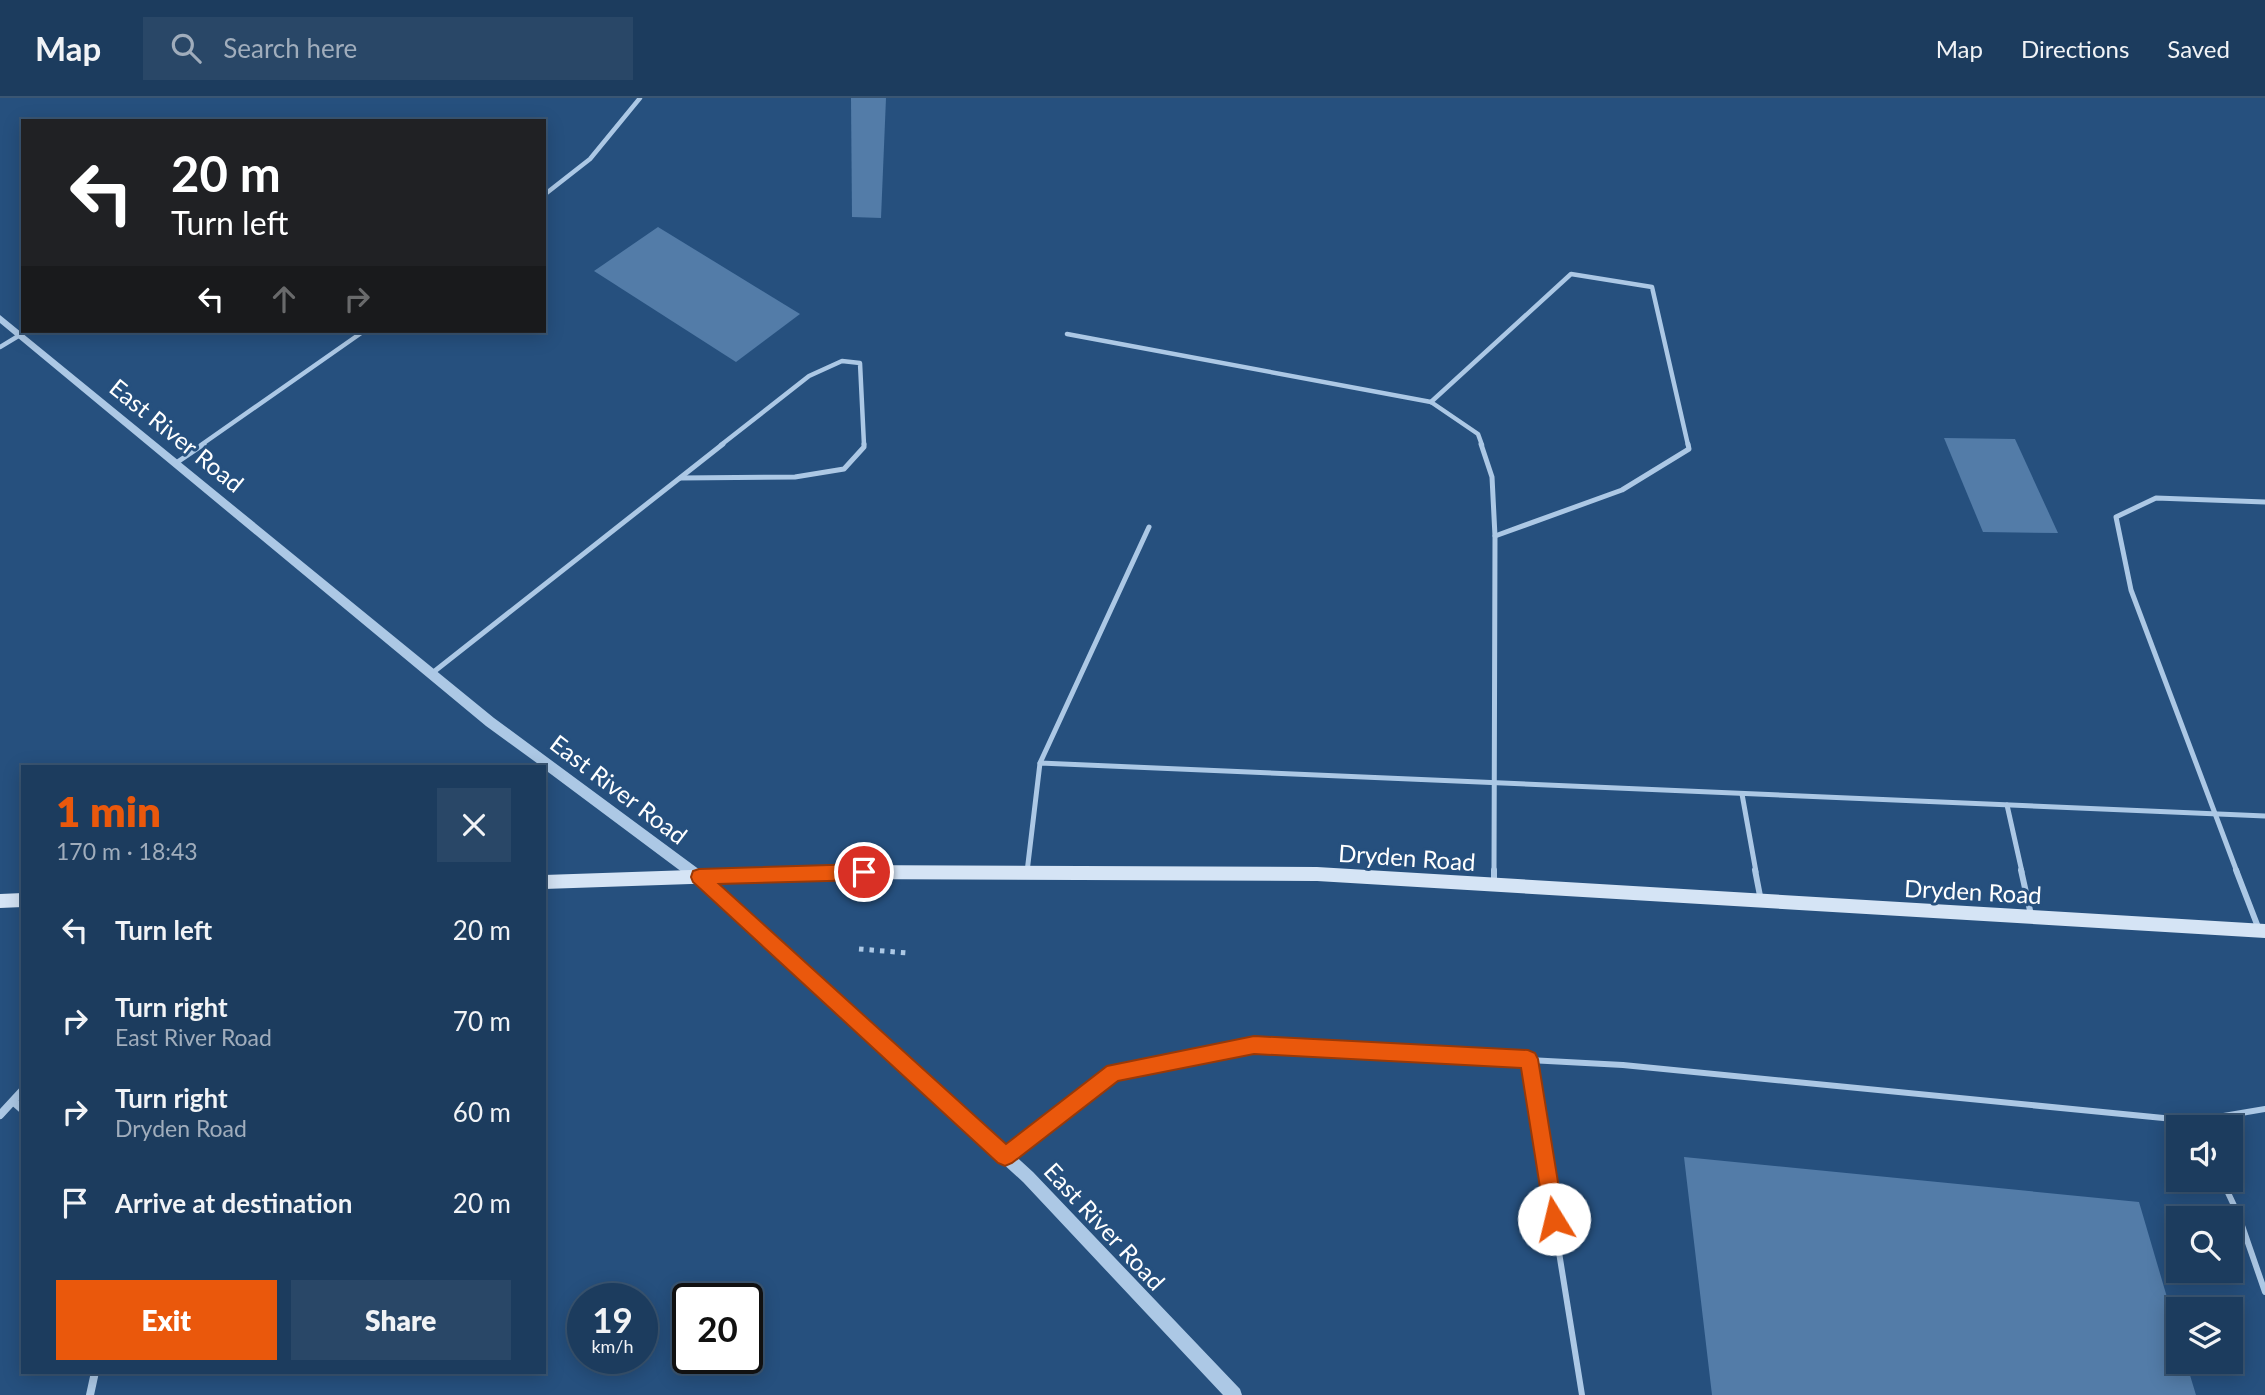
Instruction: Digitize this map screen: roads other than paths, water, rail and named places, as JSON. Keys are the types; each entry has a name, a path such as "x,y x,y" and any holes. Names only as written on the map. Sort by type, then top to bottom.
{"main road":[{"name":"Dryden Road","path":"546,882 837,872 1317,874 2262,931"},
{"path":"0,901 21,900"}],"street":[{"name":"East River Road","path":"0,318 490,722 699,877 1005,1156 1234,1395"},
{"path":"0,1115 21,1093"},
{"path":"14,1102 21,1108"},
{"path":"90,1395 95,1374"}],"lane":[{"path":"546,193 590,159 640,98"},
{"path":"1431,402 1571,274 1651,287 1689,449 1622,490 1495,536"},
{"path":"176,463 361,333"},
{"path":"1068,334 1431,402 1478,435 1492,477 1495,536 1492,782 1494,886"},
{"path":"0,347 20,335"},
{"path":"431,674 809,376 842,361 860,363 864,447 844,469 795,477 680,478"},
{"path":"2262,931 2131,590 2116,517 2156,498 2265,502"},
{"path":"1027,873 1040,763 1149,527"},
{"path":"1040,763 2265,816"},
{"path":"1742,794 1761,901"},
{"path":"2007,805 2032,917"},
{"path":"1005,1156 1114,1072 1254,1045 1637,1066 2166,1121"},
{"path":"1528,1059 1583,1395"},
{"path":"2237,1115 2265,1109"},
{"path":"2228,1192 2265,1292"}]}
